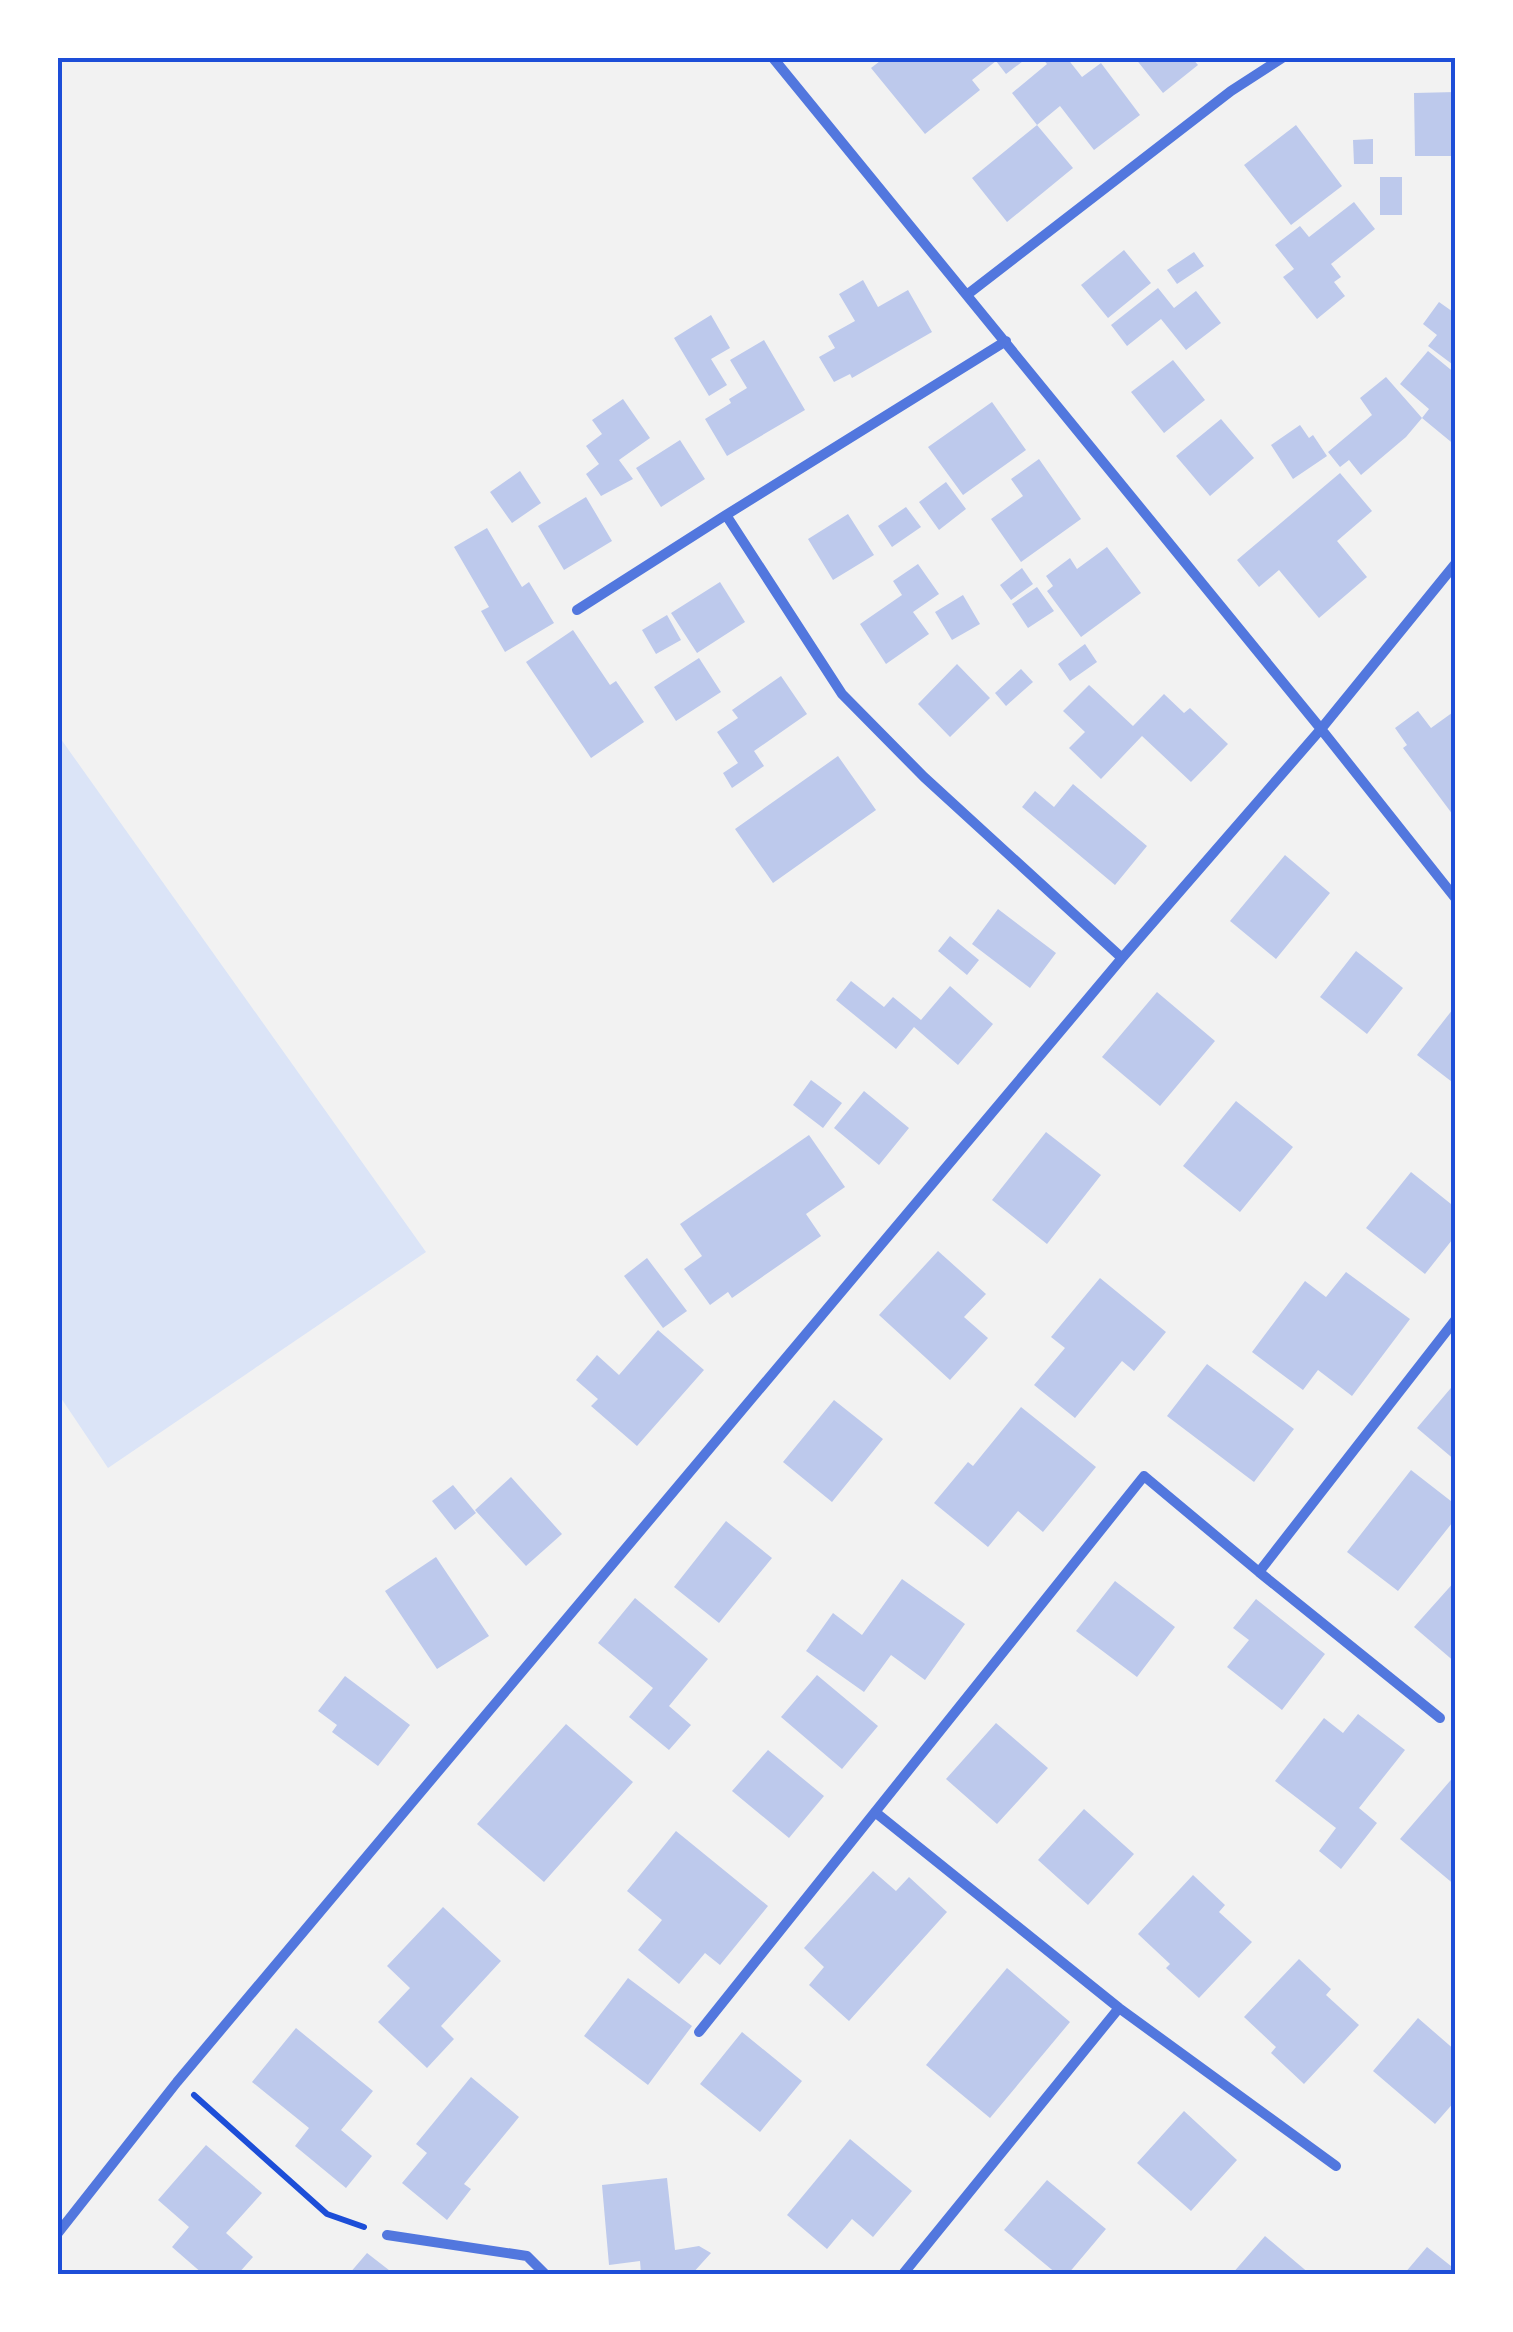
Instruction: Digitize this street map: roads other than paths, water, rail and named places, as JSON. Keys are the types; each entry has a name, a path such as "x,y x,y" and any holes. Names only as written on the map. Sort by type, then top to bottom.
{"street":[{"path":"773,58 1322,728 1456,899"},
{"path":"968,294 1231,91 1282,58"},
{"path":"577,610 1006,341"},
{"path":"726,516 842,694 924,776 1122,958"},
{"path":"58,2233 178,2082 1122,958 1322,728 1456,563"},
{"path":"1258,1572 1456,1320"},
{"path":"700,2032 1144,1476 1440,1718"},
{"path":"875,1812 1119,2008 1336,2166"},
{"path":"903,2274 1119,2008"},
{"path":"387,2235 527,2256 545,2274"}]}
